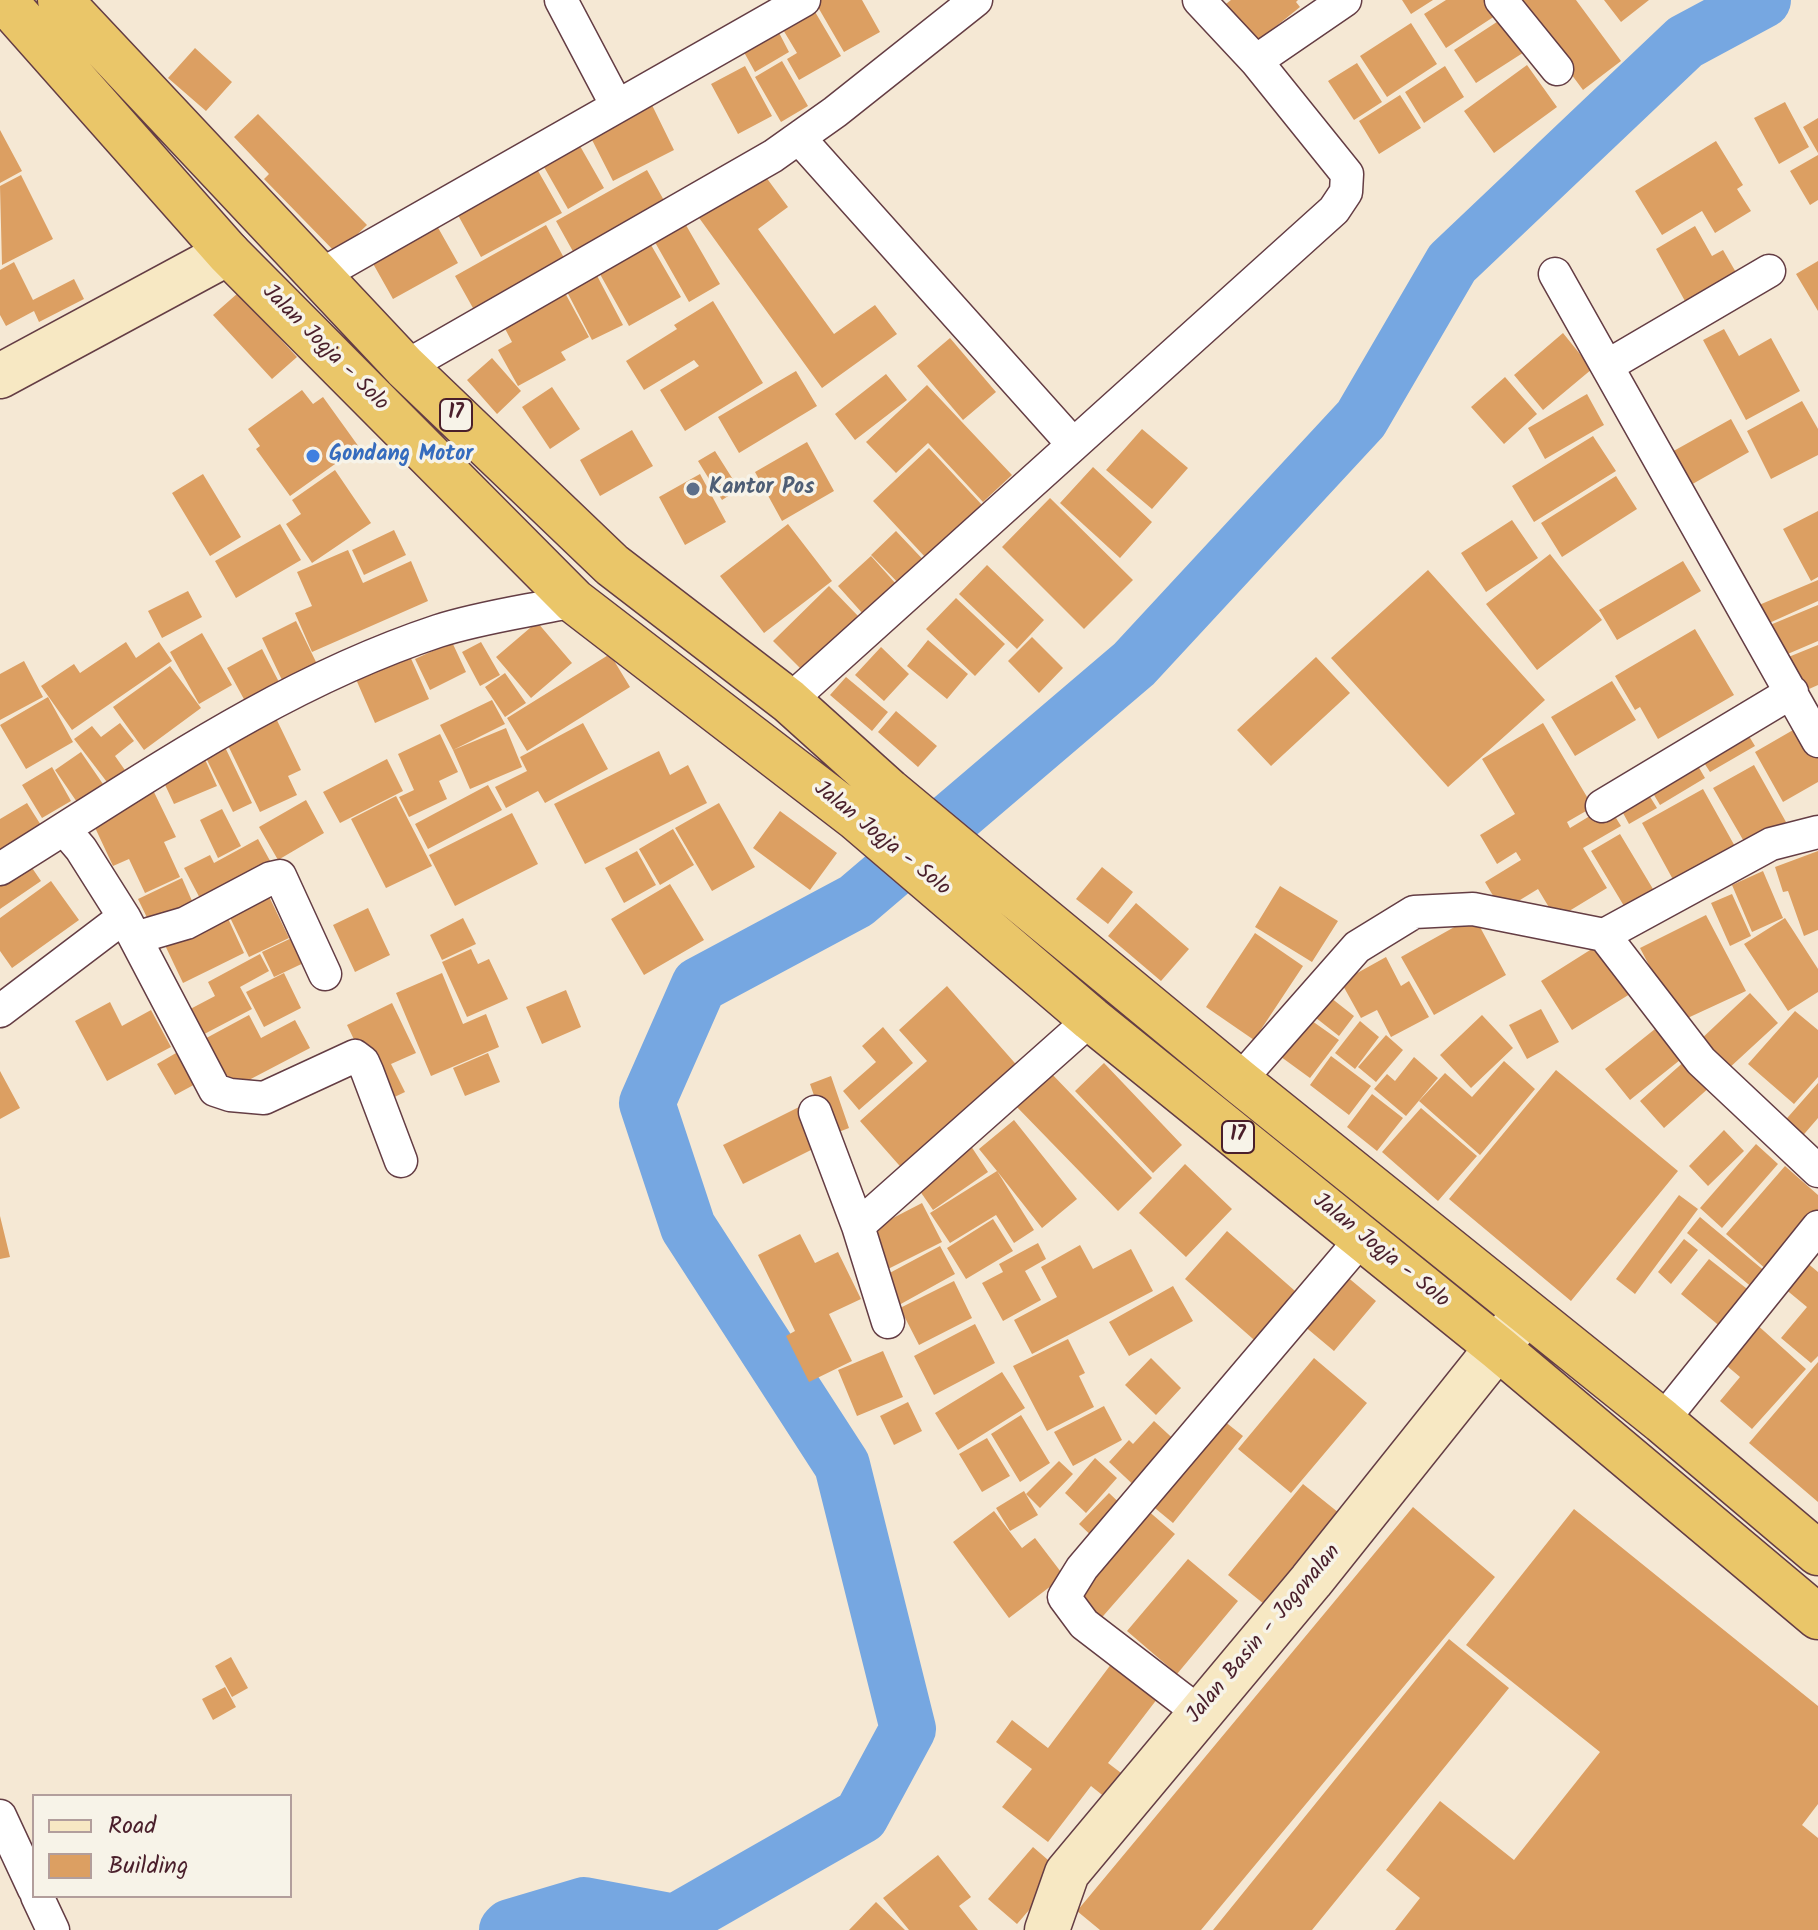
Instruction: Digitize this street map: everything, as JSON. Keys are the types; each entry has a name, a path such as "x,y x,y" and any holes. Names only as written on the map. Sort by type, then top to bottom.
{"highway":[{"name":"Jalan Jogja - Solo","path":"4,0 228,253 574,601 872,804 994,906 1239,1081 1662,1421 1818,1553"},
{"name":"Jalan Jogja - Solo","path":"60,0 405,367 612,565 789,701 872,804"},
{"name":"Jalan Jogja - Solo","path":"994,906 1091,1019 1498,1348 1818,1617"}],"main road":[{"path":"0,376 228,253"},
{"name":"Jalan Basin - Jogonalan","path":"1047,1930 1067,1873 1311,1581 1526,1312"}],"street":[{"path":"561,0 617,106"},
{"path":"319,276 804,0"},
{"path":"405,367 773,156 976,0"},
{"path":"789,701 1334,210 1346,192 1347,174 1256,61 1199,0"},
{"path":"1256,61 1345,0"},
{"path":"1501,0 1557,69"},
{"path":"799,138 1072,443"},
{"path":"1607,366 1769,271"},
{"path":"1555,274 1818,741"},
{"path":"0,869 165,762 267,704 340,669 440,631 574,601"},
{"path":"1602,806 1792,692"},
{"path":"64,829 81,849 130,927 215,1090 230,1095 264,1098 355,1056 363,1062 367,1071 401,1161"},
{"path":"1239,1081 1357,947 1414,912 1473,909 1604,935 1771,844 1818,832"},
{"path":"0,1011 130,927 186,923 280,876 325,974"},
{"path":"1604,935 1701,1061 1818,1171"},
{"path":"858,1226 1091,1019"},
{"path":"815,1112 858,1226 888,1322"},
{"path":"1662,1421 1818,1227"},
{"path":"1200,1713 1084,1624 1064,1597 1082,1568 1363,1237"},
{"path":"0,1816 32,1885"},
{"path":"38,1898 53,1930"}],"building":[{"path":"862,0 880,32 844,52 815,2"},
{"path":"1231,0 1298,0 1296,2 1300,7 1253,45 1222,7"},
{"path":"1402,0 1433,0 1411,14"},
{"path":"1446,0 1489,0 1498,14 1446,48 1424,14"},
{"path":"1516,0 1576,0 1621,61 1583,90"},
{"path":"1604,0 1649,0 1621,22"},
{"path":"811,5 841,56 799,80 787,59 797,53 779,23"},
{"path":"1506,16 1529,49 1476,83 1454,50"},
{"path":"1411,23 1437,64 1387,97 1360,56"},
{"path":"775,25 789,52 755,72 740,45"},
{"path":"195,48 232,82 206,111 168,78"},
{"path":"782,61 808,106 781,122 755,77"},
{"path":"1357,63 1382,102 1354,120 1328,81"},
{"path":"1527,65 1557,107 1494,153 1464,111"},
{"path":"745,66 772,116 738,134 711,84"},
{"path":"1445,66 1464,97 1424,123 1405,92"},
{"path":"1400,95 1421,128 1379,154 1359,121"},
{"path":"650,101 674,150 613,181 588,132"},
{"path":"1785,102 1809,147 1779,164 1754,118"},
{"path":"258,114 367,225 337,254 264,179 269,174 234,137"},
{"path":"1818,118 1818,153 1803,127"},
{"path":"0,130 22,171 0,183"},
{"path":"576,139 604,188 568,209 540,160"},
{"path":"1716,141 1743,185 1737,189 1751,211 1715,233 1702,211 1662,235 1635,191"},
{"path":"1818,155 1818,200 1810,205 1790,171"},
{"path":"533,162 562,213 481,257 453,206"},
{"path":"760,169 788,207 758,229 834,334 875,305 897,334 822,388 697,215"},
{"path":"647,170 671,213 580,264 556,221"},
{"path":"21,175 53,239 2,265 0,186"},
{"path":"432,217 458,263 393,299 367,253"},
{"path":"683,220 720,284 689,302 652,237"},
{"path":"546,225 569,267 478,317 455,276"},
{"path":"1695,226 1712,256 1723,250 1741,281 1690,310 1656,249"},
{"path":"647,238 681,297 629,326 596,267"},
{"path":"1818,261 1818,311 1796,274"},
{"path":"14,262 33,300 74,279 84,299 39,322 34,311 6,326 0,315 0,270"},
{"path":"593,268 623,325 592,340 563,284"},
{"path":"564,291 589,337 561,352 566,360 518,386 498,350 512,342 501,321"},
{"path":"238,293 297,357 272,379 213,315"},
{"path":"713,301 763,383 685,431 660,390 699,366 694,360 644,390 626,361 677,329 674,325"},
{"path":"1724,329 1739,356 1771,338 1800,391 1746,420 1703,340"},
{"path":"1563,333 1592,369 1543,410 1514,375"},
{"path":"950,338 996,392 963,420 917,366"},
{"path":"492,358 521,391 497,414 467,380"},
{"path":"796,371 817,406 739,453 718,417"},
{"path":"886,374 907,400 855,440 835,414"},
{"path":"1505,377 1537,414 1504,444 1471,407"},
{"path":"927,385 1012,475 983,502 928,443 896,473 866,442"},
{"path":"552,387 580,429 550,449 522,407"},
{"path":"302,390 313,404 323,397 359,447 290,496 256,449 260,446 248,429"},
{"path":"1587,394 1604,425 1545,459 1528,428"},
{"path":"1802,401 1818,429 1818,455 1771,479 1747,431"},
{"path":"1731,419 1749,452 1689,486 1670,453"},
{"path":"1142,429 1188,468 1152,509 1106,470"},
{"path":"632,430 653,466 600,496 580,460"},
{"path":"1593,436 1616,471 1534,522 1512,486"},
{"path":"807,442 834,491 782,521 755,472"},
{"path":"929,448 982,505 926,558 873,501"},
{"path":"715,451 739,489 722,500 698,461"},
{"path":"1093,467 1152,522 1120,558 1060,503"},
{"path":"335,470 371,523 312,563 286,524 301,514 292,500"},
{"path":"203,474 241,537 210,556 172,493"},
{"path":"700,474 726,522 685,545 659,497"},
{"path":"1616,476 1637,509 1562,557 1541,523"},
{"path":"1050,498 1133,580 1084,629 1002,547"},
{"path":"1818,511 1818,577 1811,581 1783,529"},
{"path":"1512,520 1538,558 1486,592 1461,553"},
{"path":"280,524 301,560 236,598 215,561"},
{"path":"788,524 832,581 764,633 720,576"},
{"path":"394,530 406,555 364,575 352,550"},
{"path":"896,531 931,568 906,591 871,555"},
{"path":"348,550 363,583 411,561 428,601 312,652 295,613 312,606 297,572"},
{"path":"1550,554 1602,620 1537,670 1486,604"},
{"path":"871,556 905,594 872,624 838,586"},
{"path":"1683,561 1701,591 1617,640 1599,610"},
{"path":"987,565 1044,620 1017,649 959,594"},
{"path":"1428,570 1545,700 1448,787 1331,658"},
{"path":"1818,580 1818,601 1767,624 1759,605"},
{"path":"829,586 860,618 804,672 773,641"},
{"path":"188,591 202,617 162,638 148,611"},
{"path":"956,598 1005,644 975,676 926,629"},
{"path":"1818,605 1818,641 1783,656 1770,625"},
{"path":"296,621 317,664 282,680 262,638"},
{"path":"537,622 572,663 531,698 496,657"},
{"path":"1695,629 1734,695 1658,739 1640,707 1635,710 1615,676"},
{"path":"202,633 232,685 199,704 170,652"},
{"path":"1032,637 1063,668 1039,693 1008,661"},
{"path":"928,640 968,674 947,699 907,666"},
{"path":"126,642 136,658 159,642 172,661 72,730 41,686 74,664 80,673"},
{"path":"452,642 466,672 430,690 415,659"},
{"path":"481,642 500,675 480,686 462,652"},
{"path":"1818,645 1818,685 1800,693 1786,658"},
{"path":"881,647 909,674 884,701 855,675"},
{"path":"262,649 280,684 246,703 227,668"},
{"path":"409,654 429,699 375,723 355,677"},
{"path":"610,654 630,687 527,751 507,718"},
{"path":"1316,657 1350,693 1271,766 1237,730"},
{"path":"24,661 43,697 0,720 0,674"},
{"path":"170,666 201,708 144,750 113,707"},
{"path":"505,673 526,703 505,717 485,687"},
{"path":"846,677 888,712 872,731 830,695"},
{"path":"1612,681 1636,720 1575,756 1551,717"},
{"path":"48,697 73,742 26,769 0,725"},
{"path":"492,700 505,724 453,750 440,725"},
{"path":"896,711 937,746 918,767 878,732"},
{"path":"273,712 301,770 288,776 297,795 260,812 223,735"},
{"path":"120,723 134,741 115,756 127,773 110,786 74,739 92,726 101,737"},
{"path":"583,723 608,769 545,803 538,791 506,808 495,787 527,771 520,757"},
{"path":"1543,723 1593,807 1567,822 1570,828 1608,805 1621,826 1583,848 1607,888 1556,919 1538,889 1502,911 1485,882 1521,860 1516,852 1497,864 1480,835 1515,814 1482,759"},
{"path":"1800,726 1818,757 1818,782 1783,802 1755,752"},
{"path":"506,728 522,767 470,789 453,750"},
{"path":"1744,728 1755,746 1710,772 1699,755"},
{"path":"440,734 458,772 439,781 447,799 409,817 399,797 414,790 398,754"},
{"path":"223,743 252,803 233,812 203,752"},
{"path":"659,751 670,775 688,765 707,803 585,864 554,804"},
{"path":"81,752 105,787 79,805 55,770"},
{"path":"203,755 217,786 174,804 160,774"},
{"path":"387,759 403,791 340,823 323,792"},
{"path":"1694,759 1705,778 1660,805 1648,785"},
{"path":"1754,765 1786,822 1746,845 1713,788"},
{"path":"52,767 71,801 42,818 22,785"},
{"path":"488,785 502,810 428,849 415,824"},
{"path":"1644,787 1657,808 1629,824 1617,802"},
{"path":"1703,789 1737,850 1676,885 1642,823"},
{"path":"153,790 176,837 164,842 180,877 145,893 129,859 113,866 91,819"},
{"path":"396,796 432,866 386,888 351,819"},
{"path":"306,800 324,833 278,860 259,827"},
{"path":"27,803 44,830 0,856 0,819"},
{"path":"719,803 755,867 712,891 675,828"},
{"path":"222,809 241,846 218,858 200,820"},
{"path":"780,811 837,853 810,890 753,848"},
{"path":"512,813 538,864 455,906 429,855"},
{"path":"673,829 694,865 660,885 639,849"},
{"path":"1620,834 1659,899 1630,916 1591,851"},
{"path":"258,839 274,868 204,906 184,868 210,855 214,863"},
{"path":"637,851 656,885 624,903 605,868"},
{"path":"1818,851 1818,930 1804,936 1788,891 1783,892 1775,867"},
{"path":"26,859 41,881 0,909 0,877"},
{"path":"1102,867 1133,892 1108,924 1076,899"},
{"path":"1763,871 1783,918 1752,932 1732,885"},
{"path":"182,878 196,910 153,930 138,899"},
{"path":"51,881 79,920 12,968 0,951 0,918"},
{"path":"670,884 704,940 644,975 611,919"},
{"path":"264,886 289,938 249,957 224,905"},
{"path":"1280,886 1338,921 1312,962 1255,927"},
{"path":"1732,894 1751,936 1730,946 1711,903"},
{"path":"1136,903 1189,949 1161,981 1108,936"},
{"path":"368,908 390,955 355,972 333,925"},
{"path":"225,912 244,953 183,983 163,941"},
{"path":"1706,915 1746,991 1679,1022 1640,948"},
{"path":"1474,916 1506,975 1434,1015 1401,957"},
{"path":"463,918 476,944 442,960 430,935"},
{"path":"1785,918 1818,969 1818,992 1788,1011 1744,944"},
{"path":"1255,933 1303,966 1254,1040 1206,1007"},
{"path":"300,934 312,959 274,977 262,952"},
{"path":"1598,945 1630,994 1572,1030 1541,981"},
{"path":"471,949 478,964 489,959 508,999 467,1017 442,962"},
{"path":"260,954 269,971 240,987 252,1009 191,1041 177,1016 215,996 208,982"},
{"path":"1386,957 1401,986 1409,981 1429,1017 1391,1037 1377,1010 1361,1018 1341,982"},
{"path":"284,973 301,1008 264,1027 246,992"},
{"path":"442,973 463,1024 486,1014 499,1047 431,1076 396,993"},
{"path":"947,986 1021,1070 906,1173 860,1121 927,1061 899,1030"},
{"path":"566,990 581,1027 542,1044 526,1007"},
{"path":"1750,993 1778,1023 1727,1070 1699,1041"},
{"path":"1326,994 1354,1016 1339,1036 1311,1014"},
{"path":"110,1002 122,1026 151,1010 171,1047 107,1081 75,1021"},
{"path":"392,1003 416,1053 391,1064 405,1092 384,1102 347,1025"},
{"path":"1541,1009 1559,1042 1527,1059 1509,1025"},
{"path":"1795,1011 1818,1030 1818,1077 1794,1104 1748,1064"},
{"path":"249,1015 261,1038 295,1020 310,1048 226,1092 199,1042"},
{"path":"1482,1015 1513,1048 1471,1088 1440,1055"},
{"path":"1305,1016 1339,1040 1310,1078 1277,1054"},
{"path":"1360,1021 1379,1037 1355,1069 1335,1053"},
{"path":"883,1027 913,1063 859,1110 843,1091 876,1062 862,1046"},
{"path":"1655,1029 1680,1060 1630,1100 1605,1069"},
{"path":"1386,1035 1403,1050 1376,1082 1358,1067"},
{"path":"183,1049 201,1081 175,1095 157,1064"},
{"path":"488,1053 500,1082 465,1096 453,1068"},
{"path":"1331,1056 1371,1086 1349,1115 1310,1085"},
{"path":"1414,1057 1438,1078 1406,1116 1374,1089 1387,1074 1395,1081"},
{"path":"1687,1059 1711,1086 1664,1128 1640,1101"},
{"path":"1504,1061 1535,1089 1480,1155 1419,1101 1445,1073 1472,1097"},
{"path":"1104,1063 1182,1145 1153,1173 1075,1091"},
{"path":"1556,1070 1678,1171 1571,1301 1449,1199"},
{"path":"0,1071 20,1108 0,1119"},
{"path":"1049,1071 1152,1178 1118,1211 1014,1104"},
{"path":"831,1076 849,1128 828,1136 810,1084"},
{"path":"1818,1083 1818,1118 1799,1140 1781,1125"},
{"path":"1372,1094 1403,1118 1377,1151 1347,1127"},
{"path":"801,1106 821,1145 743,1184 723,1145"},
{"path":"1421,1108 1477,1156 1438,1201 1382,1152"},
{"path":"1014,1120 1077,1199 1042,1228 979,1149"},
{"path":"1724,1130 1744,1151 1708,1186 1689,1166"},
{"path":"969,1143 988,1172 933,1210 913,1181"},
{"path":"1756,1144 1778,1164 1722,1228 1700,1208"},
{"path":"1185,1164 1232,1209 1186,1257 1139,1213"},
{"path":"1785,1166 1818,1195 1818,1212 1767,1270 1726,1234"},
{"path":"997,1171 1034,1230 1014,1243 996,1215 950,1243 930,1213"},
{"path":"1679,1195 1698,1209 1635,1294 1616,1279"},
{"path":"922,1203 942,1242 884,1271 864,1233"},
{"path":"0,1216 10,1257 0,1259"},
{"path":"1700,1217 1767,1273 1754,1289 1687,1233"},
{"path":"993,1219 1013,1251 966,1279 947,1248"},
{"path":"1227,1231 1303,1298 1261,1346 1185,1279"},
{"path":"800,1234 815,1263 838,1252 861,1299 829,1314 852,1361 809,1382 786,1336 795,1331 758,1255"},
{"path":"1684,1239 1698,1250 1671,1284 1658,1272"},
{"path":"1038,1243 1046,1259 1025,1271 1041,1300 1003,1321 982,1283 1003,1272 999,1264"},
{"path":"1080,1245 1093,1269 1131,1249 1153,1291 1032,1354 1014,1320 1057,1297 1041,1267"},
{"path":"940,1246 955,1274 899,1305 884,1276"},
{"path":"1709,1259 1751,1292 1722,1328 1681,1294"},
{"path":"1806,1262 1818,1272 1818,1356 1811,1363 1781,1338 1807,1307 1784,1288"},
{"path":"1345,1275 1376,1301 1334,1351 1303,1325"},
{"path":"954,1281 972,1318 919,1345 900,1308"},
{"path":"1173,1286 1193,1321 1129,1356 1109,1322"},
{"path":"1754,1322 1806,1369 1752,1429 1720,1401 1740,1377 1720,1360"},
{"path":"975,1324 995,1363 934,1395 914,1356"},
{"path":"1068,1339 1085,1373 1079,1376 1094,1407 1047,1431 1013,1366"},
{"path":"883,1351 903,1397 857,1416 838,1370"},
{"path":"1151,1358 1181,1388 1156,1415 1125,1385"},
{"path":"1314,1358 1367,1403 1291,1493 1238,1449"},
{"path":"1818,1362 1818,1502 1749,1443"},
{"path":"1002,1372 1025,1408 958,1450 935,1413"},
{"path":"908,1402 922,1431 894,1445 880,1416"},
{"path":"1104,1406 1122,1440 1073,1466 1054,1432"},
{"path":"1021,1415 1050,1463 1020,1482 991,1434"},
{"path":"1219,1417 1243,1436 1173,1523 1150,1504"},
{"path":"1154,1421 1181,1446 1140,1491 1109,1462 1129,1440 1133,1444"},
{"path":"987,1438 1010,1476 982,1492 959,1454"},
{"path":"1095,1458 1117,1478 1086,1513 1065,1493"},
{"path":"1059,1461 1073,1474 1040,1508 1026,1494"},
{"path":"1303,1484 1339,1513 1264,1604 1228,1575"},
{"path":"1024,1491 1038,1515 1010,1531 996,1508"},
{"path":"1109,1493 1128,1511 1098,1542 1079,1524"},
{"path":"1413,1507 1495,1577 1201,1930 1100,1930 1077,1911"},
{"path":"1146,1509 1175,1534 1097,1623 1068,1597"},
{"path":"1574,1509 1818,1706 1818,1804 1802,1825 1818,1838 1818,1930 1395,1930 1420,1898 1386,1870 1440,1801 1514,1860 1600,1752 1466,1645"},
{"path":"994,1511 1022,1548 1035,1538 1064,1576 1009,1618 953,1542"},
{"path":"1188,1559 1238,1601 1177,1674 1127,1631"},
{"path":"1449,1639 1509,1688 1312,1930 1213,1930"},
{"path":"1118,1655 1164,1690 1108,1763 1129,1779 1111,1802 1091,1786 1048,1842 1002,1807 1032,1769 996,1742 1012,1720 1048,1748"},
{"path":"231,1657 248,1688 232,1697 215,1666"},
{"path":"225,1687 236,1707 213,1720 202,1699"},
{"path":"1033,1847 1062,1872 1017,1924 988,1899"},
{"path":"938,1855 971,1897 959,1906 978,1930 909,1930 883,1898"},
{"path":"876,1902 905,1930 849,1930"}],"waterway":[{"path":"507,1930 584,1905 675,1922 861,1816 908,1729 842,1465 688,1227 647,1103 699,985 856,901 1134,664 1361,419 1452,263 1685,42 1763,0"}],"place":[{"name":"Gondang Motor","path":"313,456"},
{"name":"Kantor Pos","path":"693,489"}]}
